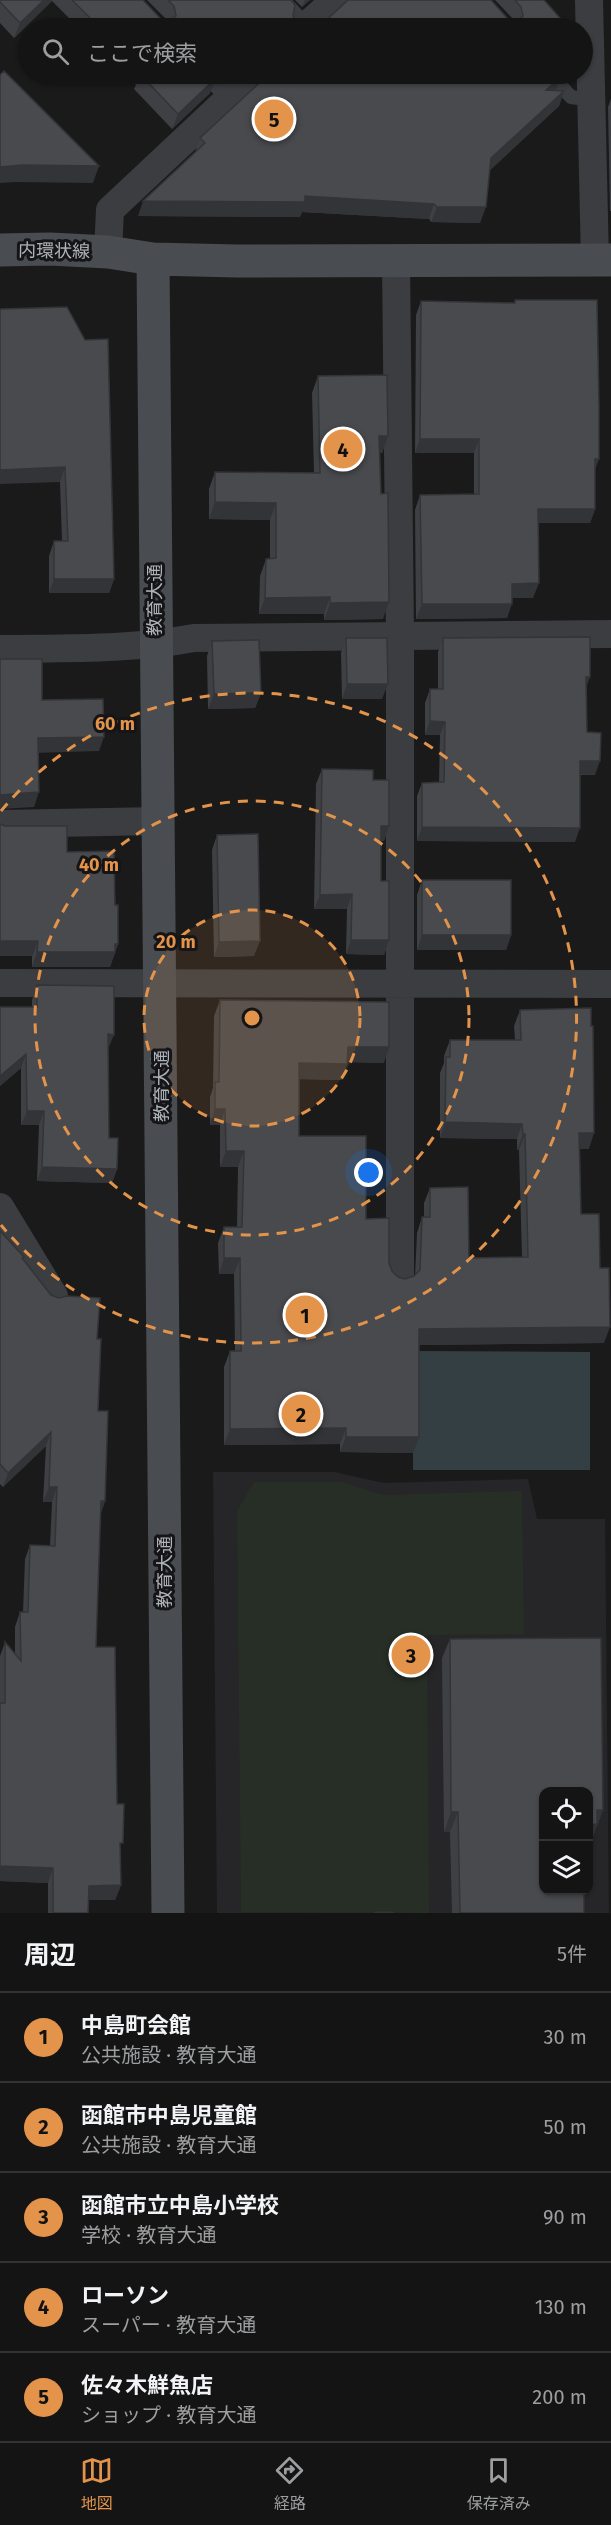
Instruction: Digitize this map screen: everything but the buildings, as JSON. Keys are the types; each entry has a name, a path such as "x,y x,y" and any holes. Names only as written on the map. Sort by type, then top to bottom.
{"street":[{"path":"315,18 335,0"},
{"path":"589,0 590,18"},
{"path":"108,252 110,210 244,84"},
{"path":"592,84 603,261"},
{"name":"内環状線","path":"0,250 50,249 108,252 153,259 603,261"},
{"name":"教育大通","path":"153,259 168,1913"},
{"path":"396,261 400,636 400,1278"},
{"path":"0,649 155,645 194,638 611,634"},
{"path":"0,824 159,821"},
{"path":"0,983 611,984"},
{"path":"0,1207 54,1296"}],"lane":[{"path":"283,0 298,18"},
{"path":"214,84 228,99"},
{"path":"559,84 572,98 592,99"}],"shaded area":[{"path":"413,1351 590,1352 590,1470 413,1470"},
{"path":"213,1472 334,1472 384,1483 528,1479 537,1519 605,1519 609,1913 217,1913"},
{"path":"254,1482 342,1482 382,1495 522,1491 524,1634 427,1635 429,1913 241,1912 237,1511"}],"place":[{"name":"佐々木鮮魚店","path":"274,119"},
{"name":"ローソン","path":"343,449"},
{"name":"中島町会館","path":"305,1315"},
{"name":"函館市中島児童館","path":"301,1414"},
{"name":"函館市立中島小学校","path":"411,1655"}]}
